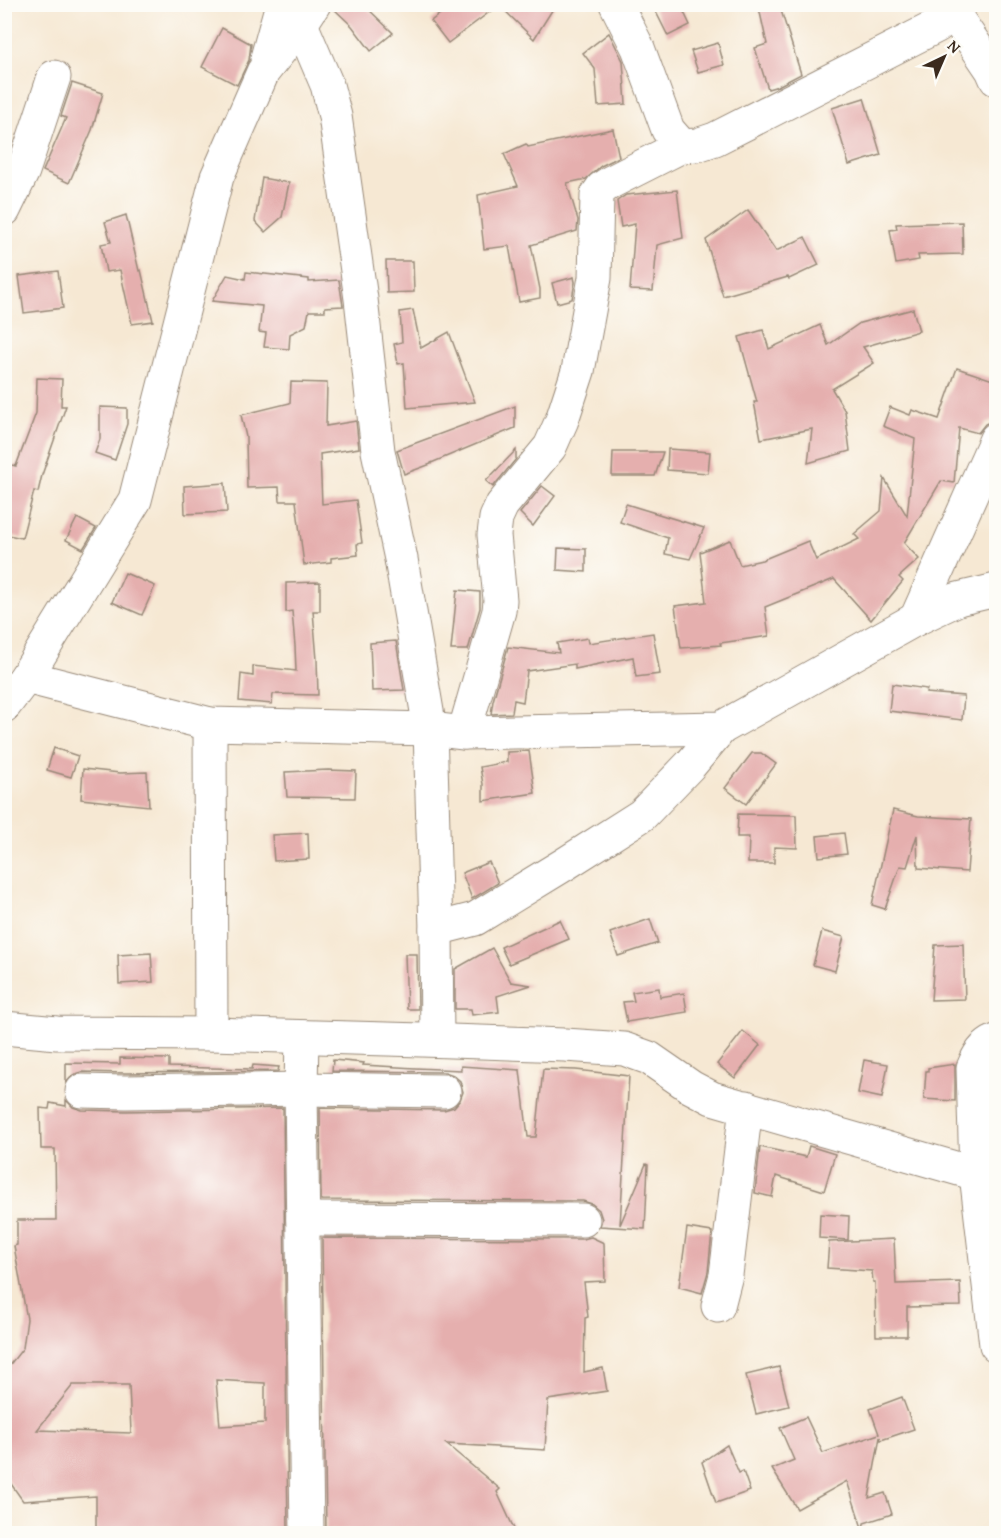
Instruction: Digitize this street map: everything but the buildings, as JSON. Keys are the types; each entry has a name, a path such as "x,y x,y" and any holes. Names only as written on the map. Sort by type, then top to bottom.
{"street":[{"path":"616,4 638,48 668,130 682,146"},
{"path":"464,733 499,611 494,535 496,518 502,505 550,447 562,420 578,371 595,278 597,195 602,188 682,146 697,145 716,139 937,26 954,8 996,79"},
{"path":"4,706 26,677 135,500 217,177 263,72 299,11"},
{"path":"299,11 327,84 334,116 361,299 378,451 401,559 430,729 438,1040"},
{"path":"4,210 23,171 54,77"},
{"path":"916,619 996,440"},
{"path":"436,929 475,919 642,815 691,764 721,728 916,619 958,599 996,590"},
{"path":"26,677 210,724 430,729 464,733 721,728"},
{"path":"210,724 211,1034"},
{"path":"4,1028 57,1033 211,1034 438,1040 624,1049 649,1058 712,1098 976,1174"},
{"path":"302,1037 306,1533"},
{"path":"996,1041 984,1048 973,1068 976,1174 996,1345"},
{"path":"82,1091 301,1089 444,1091"},
{"path":"717,1306 726,1275 746,1107"},
{"path":"303,1219 583,1220"}]}
